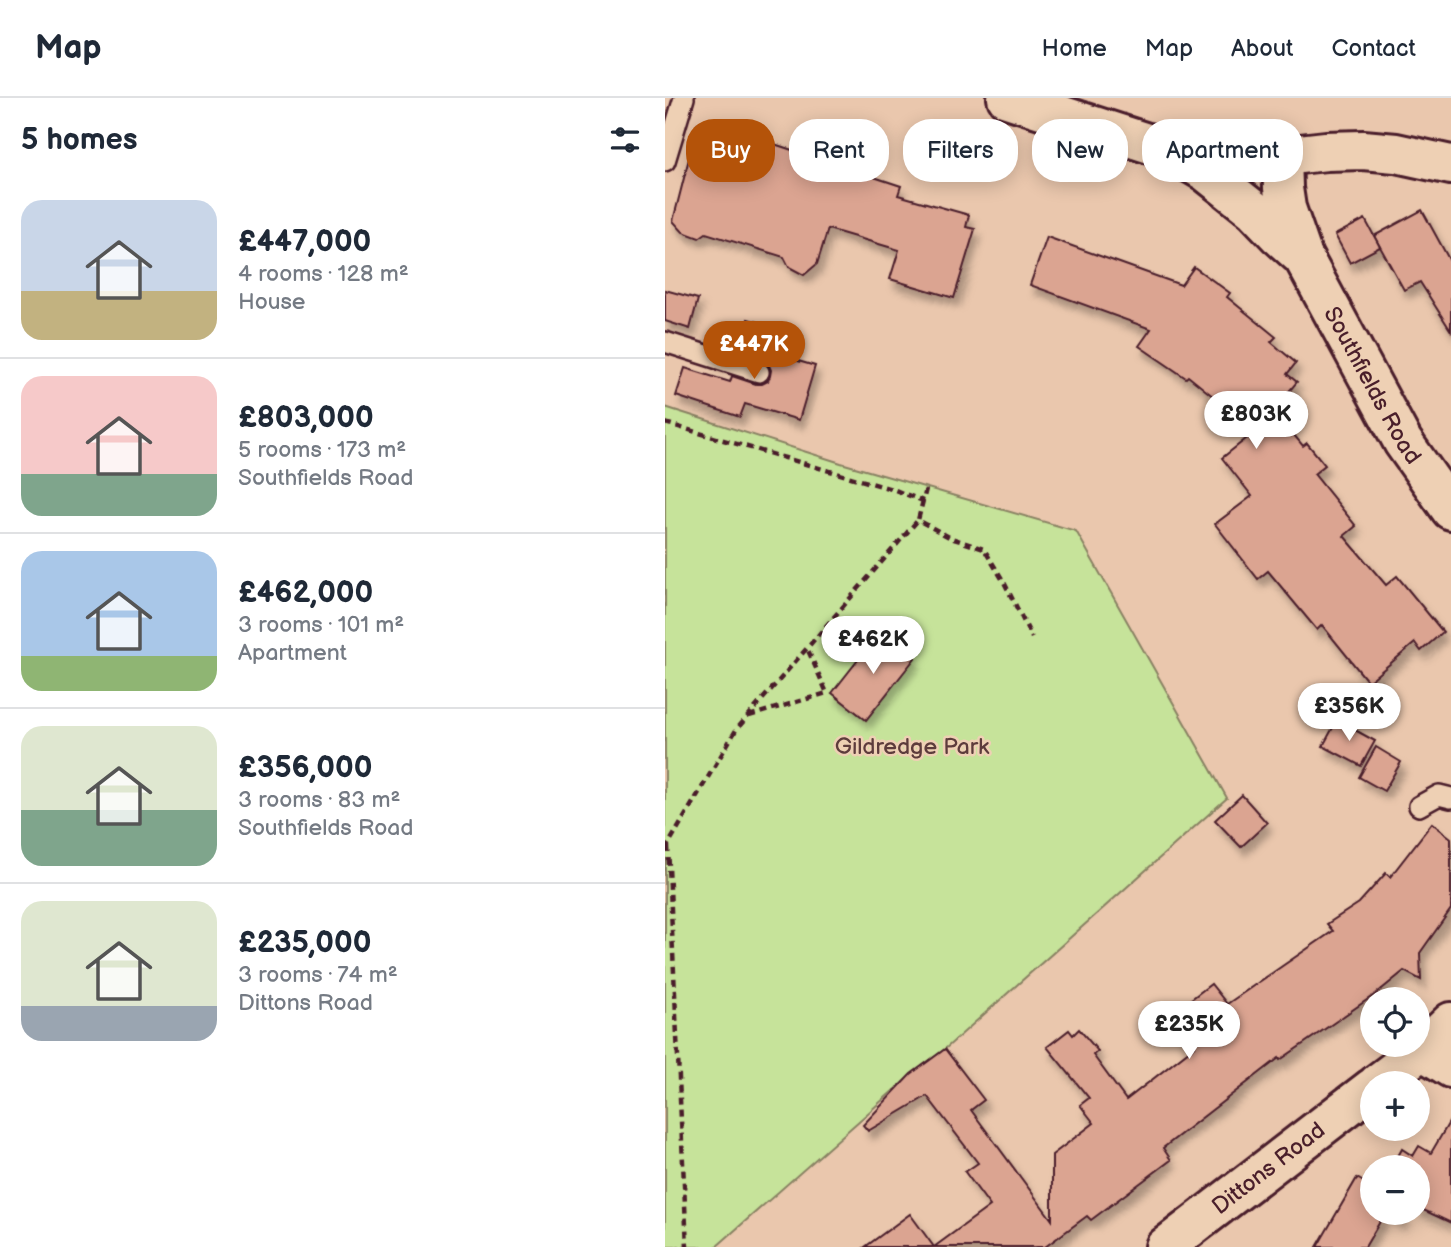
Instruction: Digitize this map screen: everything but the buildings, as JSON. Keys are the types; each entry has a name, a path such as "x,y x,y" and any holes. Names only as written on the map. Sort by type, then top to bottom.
{"street":[{"path":"1007,98 1142,141"},
{"path":"1303,153 1363,150 1396,153 1451,165"},
{"name":"Southfields Road","path":"1219,182 1255,211 1303,257"},
{"name":"Southfields Road","path":"1283,182 1286,208 1303,257 1403,442 1451,509"},
{"path":"1408,1071 1437,1059 1451,1022"},
{"name":"Dittons Road","path":"1165,1247 1360,1097"}],"lane":[{"path":"665,161 684,98"},
{"path":"665,342 759,372"},
{"path":"1419,807 1439,795 1451,798"}],"path":[{"path":"665,423 895,490 923,502"},
{"path":"687,1247 666,848 736,730 918,520 926,489"},
{"path":"918,520 951,538 984,549 1032,638"},
{"path":"748,716 827,693 807,648"}],"green space":[{"name":"Gildredge Park","path":"665,407 841,463 1076,531 1227,798 945,1049 911,1075 716,1247 665,1247"}]}
